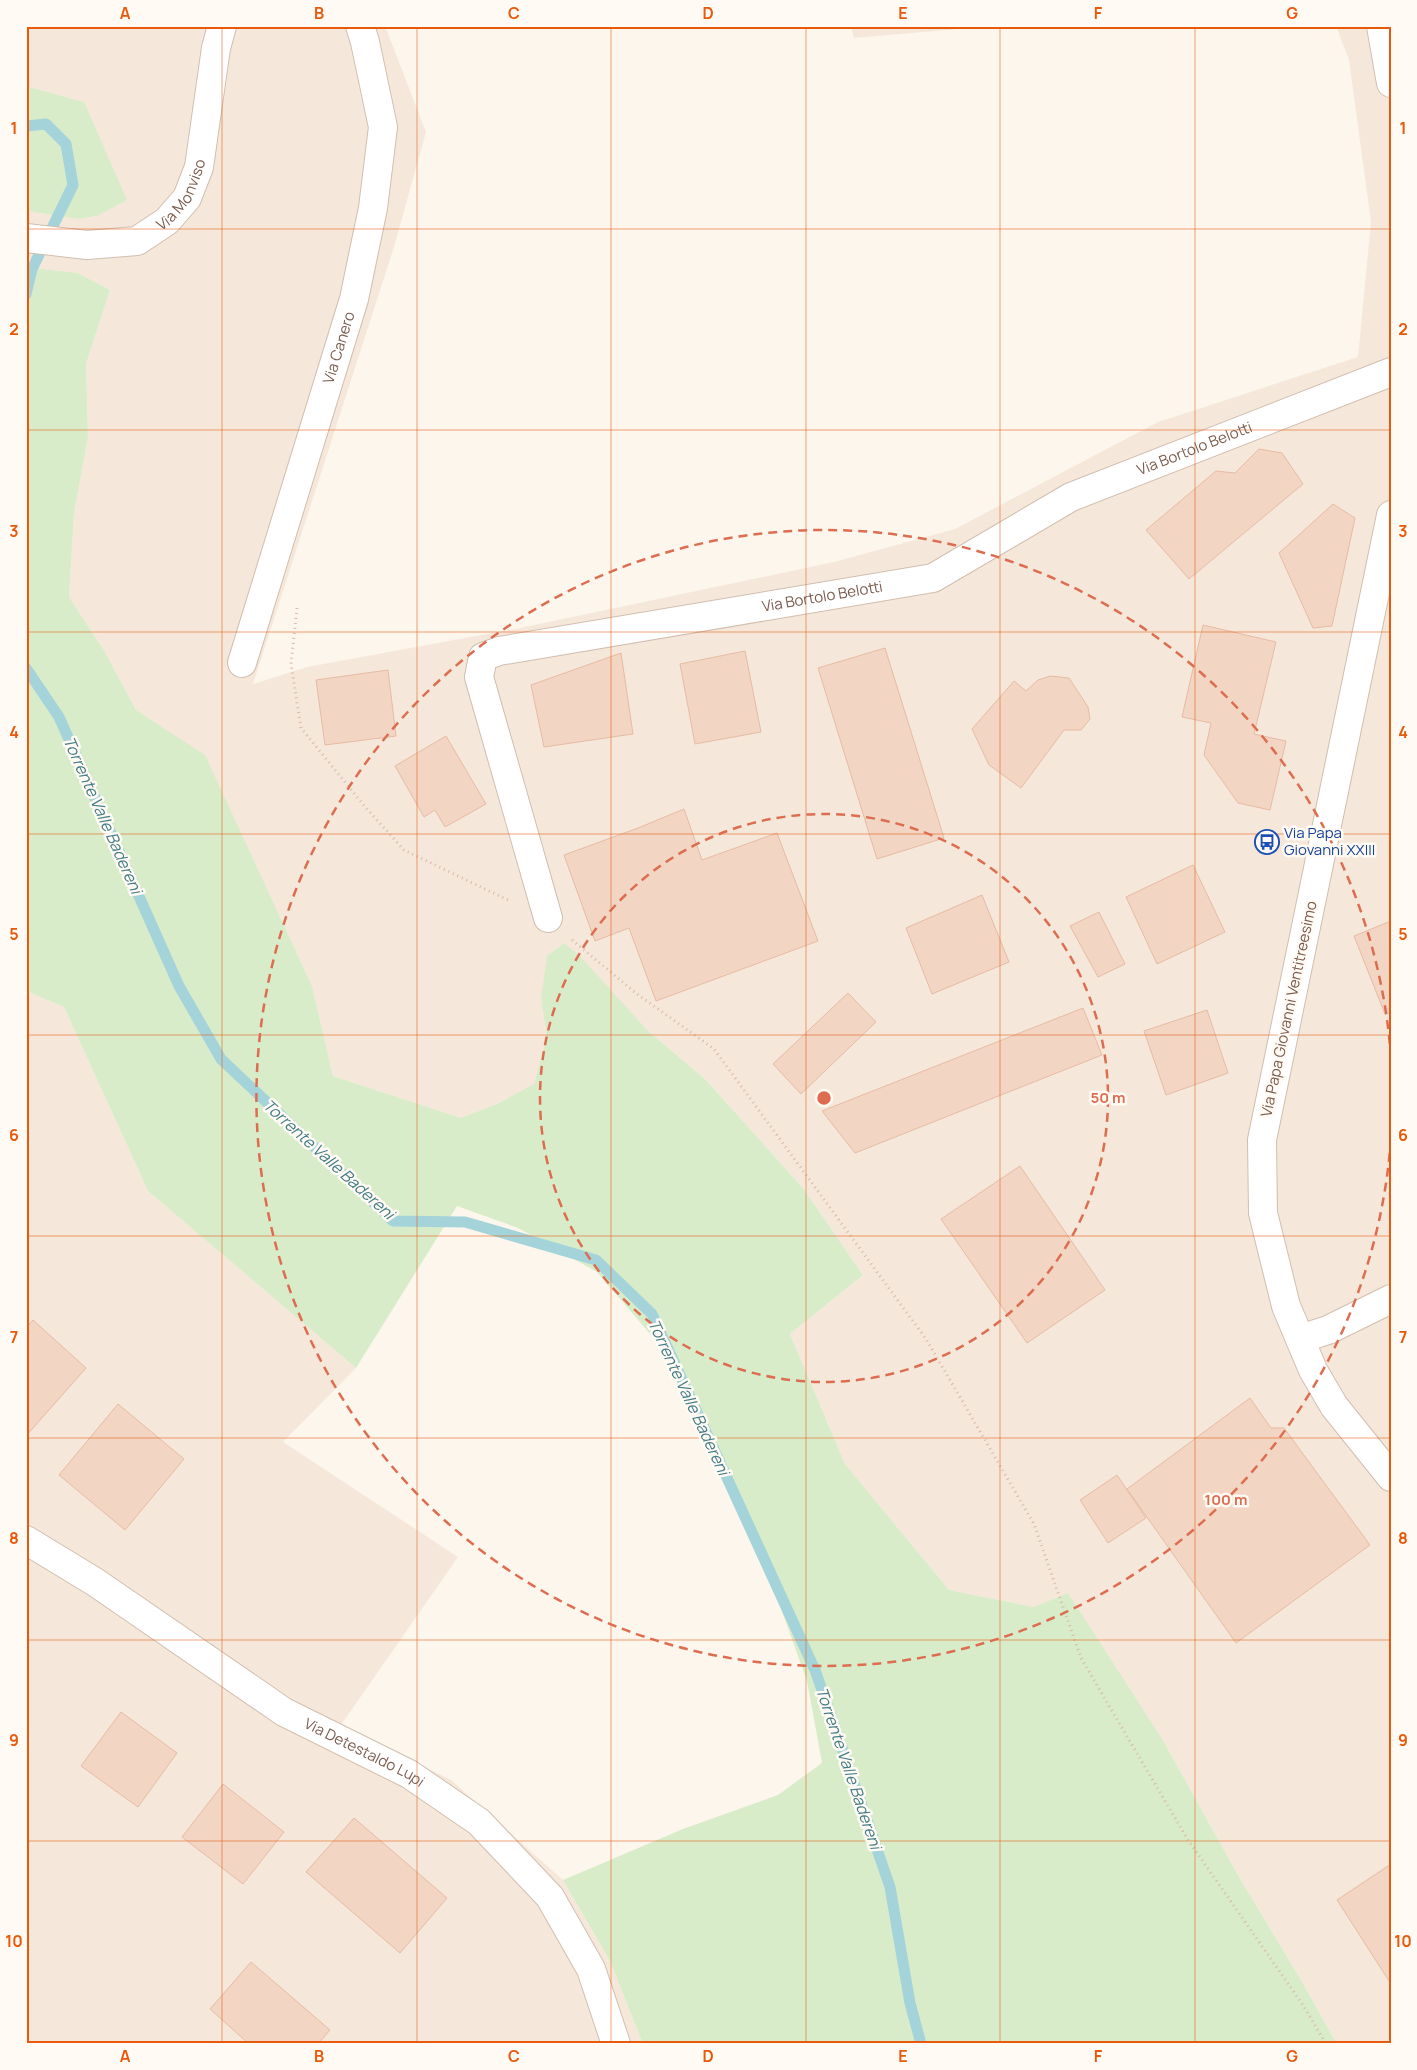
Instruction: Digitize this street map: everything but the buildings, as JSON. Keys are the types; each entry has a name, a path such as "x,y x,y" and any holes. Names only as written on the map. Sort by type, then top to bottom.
{"street":[{"name":"Via Monviso","path":"26,238 87,246 137,241 167,221 187,198 199,167 216,48 222,26"},
{"name":"Via Canero","path":"242,663 354,299 373,208 384,127 360,26"},
{"path":"1381,26 1391,83"},
{"name":"Via Bortolo Belotti","path":"548,918 479,677 483,657 499,651 933,578 1071,497 1391,372"},
{"name":"Via Papa Giovanni Ventitreesimo","path":"1391,515 1388,540 1262,1140 1263,1213 1286,1306 1313,1370 1334,1406 1391,1477"},
{"path":"1300,1338 1328,1330 1391,1299"},
{"name":"Via Detestaldo Lupi","path":"26,1540 95,1582 284,1712 409,1774 479,1822 550,1897 591,1969 616,2044"}],"path":[{"path":"297,601 291,664 301,728 366,808 404,850 548,918 637,994 714,1049 926,1339 1034,1524 1081,1658 1188,1840 1303,2005 1326,2044"}],"shaded area":[{"path":"26,26 385,26 426,132 394,247 253,684 307,667 520,628 834,562 955,529 1158,422 1358,357 1371,222 1349,60 1336,26 1391,26 1391,2044 1337,2044 1239,1877 1164,1742 1034,1607 949,1590 845,1464 790,1334 863,1275 803,1188 705,1079 648,1031 541,999 547,1037 534,1085 499,1103 461,1118 333,1076 312,986 205,756 136,710 105,652 69,597 74,514 88,437 86,364 110,290 78,273 26,267 26,211 78,219 98,216 84,102 26,86"},
{"path":"851,26 993,26 854,38"},
{"path":"26,991 64,1007 148,1191 356,1368 283,1442 458,1557 341,1725 451,1780 563,1880 610,1961 643,2044 26,2044"}],"green space":[{"path":"26,86 84,102 127,200 97,216 78,219 26,211"},
{"path":"26,267 78,273 110,290 86,364 88,437 74,514 69,597 105,652 136,710 205,755 312,986 333,1076 461,1118 499,1103 534,1084 547,1037 541,999 547,956 564,943 580,956 648,1031 705,1079 803,1188 863,1275 790,1334 845,1464 949,1590 1034,1607 1068,1593 1164,1742 1239,1877 1337,2044 643,2044 610,1961 563,1880 683,1829 778,1795 822,1763 807,1681 766,1567 719,1451 675,1363 597,1272 518,1228 457,1206 356,1368 148,1191 64,1007 26,991"}],"waterway":[{"name":"Torrente Valle Badereni","path":"26,126 46,124 66,144 73,185 32,269 26,294"},
{"name":"Torrente Valle Badereni","path":"26,668 59,717 179,986 221,1059 393,1221 465,1222 596,1260 652,1314 815,1670 890,1887 910,2003 921,2044"}],"place":[{"name":"Via Papa Giovanni XXIII","path":"1267,842"}]}
